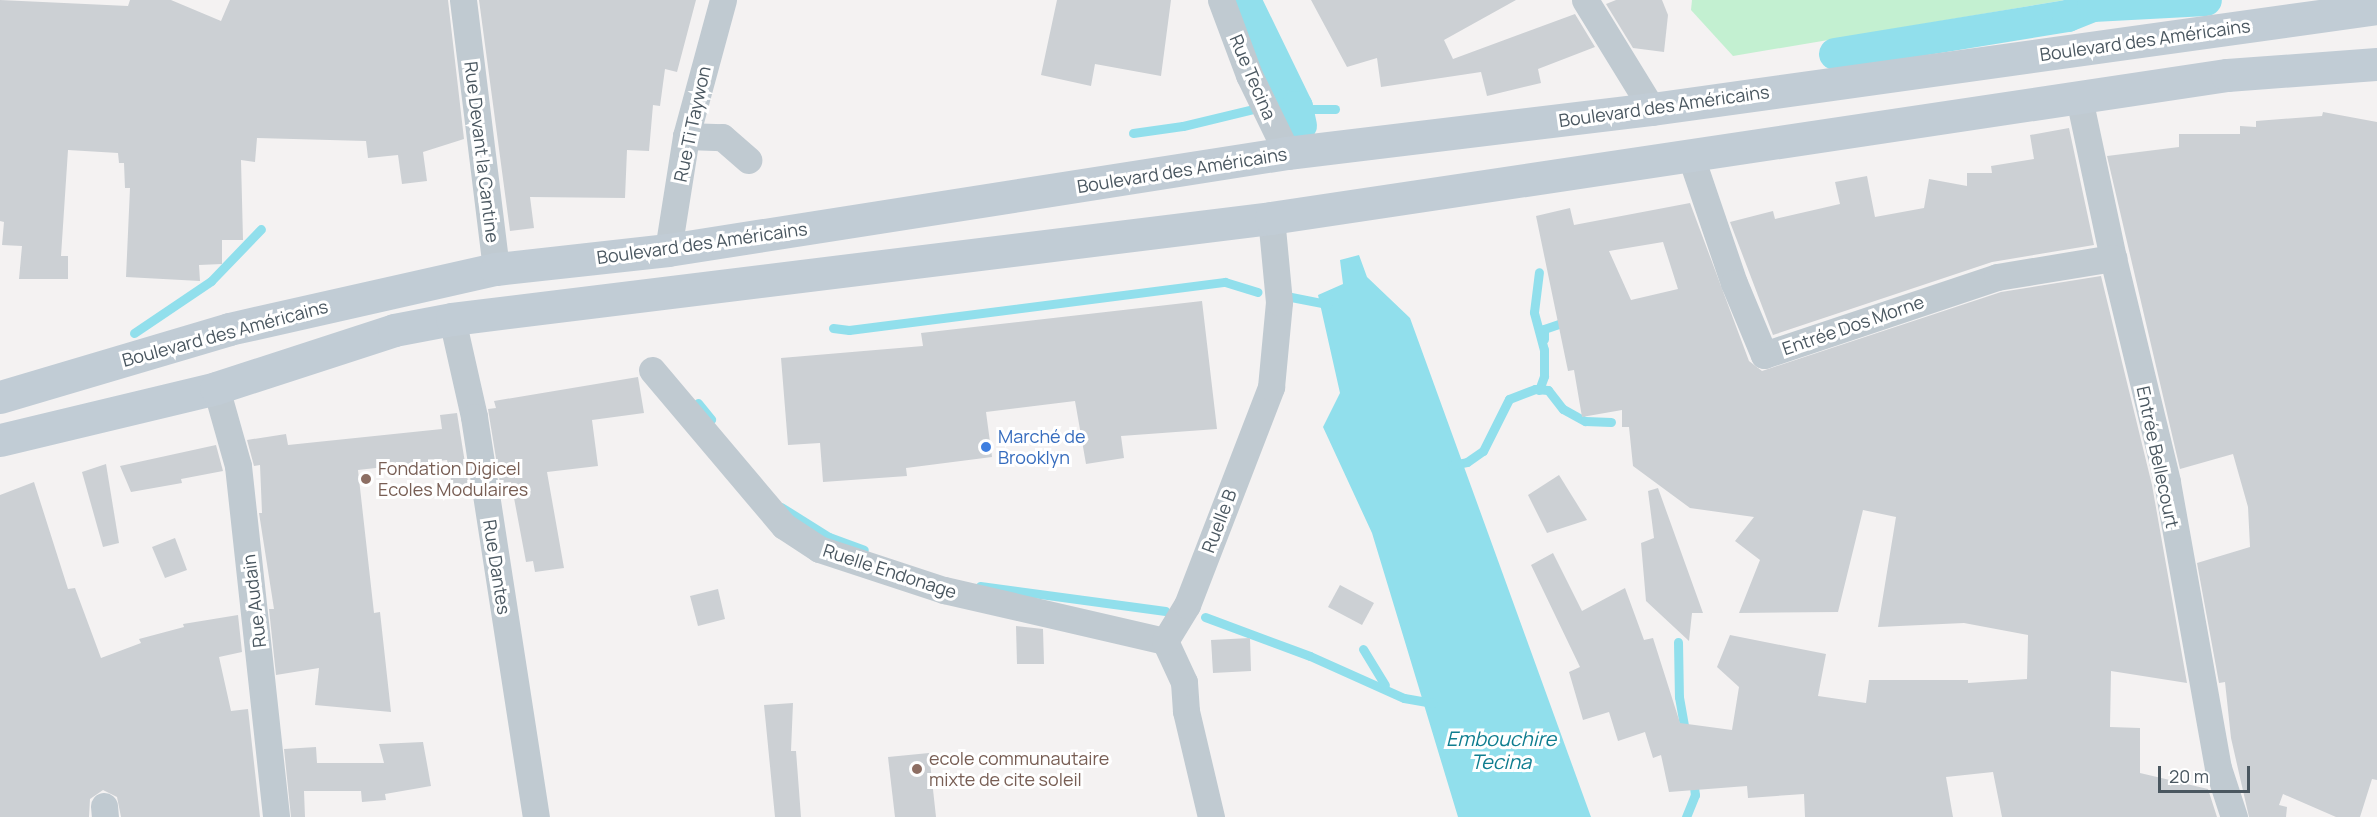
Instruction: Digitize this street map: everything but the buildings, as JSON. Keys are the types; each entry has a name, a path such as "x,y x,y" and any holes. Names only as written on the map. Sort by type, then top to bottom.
{"main road":[{"name":"Boulevard des Américains","path":"0,397 229,329 350,299 496,269 668,250 1287,153 1652,109 2377,8"},
{"path":"0,440 216,388 394,330 452,319 1270,218 1691,157 2227,75 2377,64"}],"street":[{"name":"Rue Devant la Cantine","path":"463,0 496,269"},
{"name":"Rue Ti Taywon","path":"668,250 686,136 723,0"},
{"name":"Rue Tecina","path":"1221,0 1249,75 1287,153"},
{"path":"1585,0 1652,109"},
{"name":"Entrée Bellecourt","path":"2079,98 2113,258 2167,482 2218,768 2234,817"},
{"path":"686,136 722,137 748,160"},
{"name":"Entrée Dos Morne","path":"1691,157 1734,283 1764,355 1997,277 2113,258"},
{"name":"Ruelle B","path":"1165,641 1187,605 1271,387 1279,302 1270,218"},
{"name":"Rue Dantes","path":"452,319 474,417 536,817"},
{"name":"Ruelle Endonage","path":"652,370 784,526 819,549 944,590 1165,641"},
{"name":"Rue Audain","path":"216,388 237,466 276,817"},
{"path":"1165,641 1184,682 1186,711 1211,817"}],"green space":[{"path":"1692,0 2065,0 1733,56 1691,10"}],"water":[{"name":"Embouchire Tecina","path":"1359,255 1367,277 1410,318 1591,817 1458,817 1372,533 1323,427 1340,393 1318,295 1343,284 1340,260"}],"waterway":[{"path":"1245,0 1297,107 1301,126"},
{"path":"1835,54 2068,16 2093,6 2206,0"},
{"path":"1133,133 1183,126 1254,109"},
{"path":"1274,109 1335,109"},
{"path":"134,333 211,281 261,229"},
{"path":"1539,272 1534,312 1544,350 1544,376 1539,390"},
{"path":"833,328 849,330 1225,282 1258,292"},
{"path":"1291,297 1327,304"},
{"path":"1544,339 1544,329 1570,320"},
{"path":"1452,465 1467,462 1483,451 1509,399 1535,389 1548,390 1563,409 1585,421 1611,422"},
{"path":"698,403 711,419"},
{"path":"781,507 829,537 864,550"},
{"path":"980,586 1165,611"},
{"path":"1205,617 1310,656 1404,698 1433,703"},
{"path":"1678,642 1679,697 1686,735"},
{"path":"1363,649 1385,685"},
{"path":"1686,817 1695,795 1693,778"}],"place":[{"name":"Marché de Brooklyn","path":"986,447"},
{"name":"Fondation Digicel Ecoles Modulaires","path":"366,479"},
{"name":"ecole communautaire mixte de cite soleil","path":"917,769"}]}
